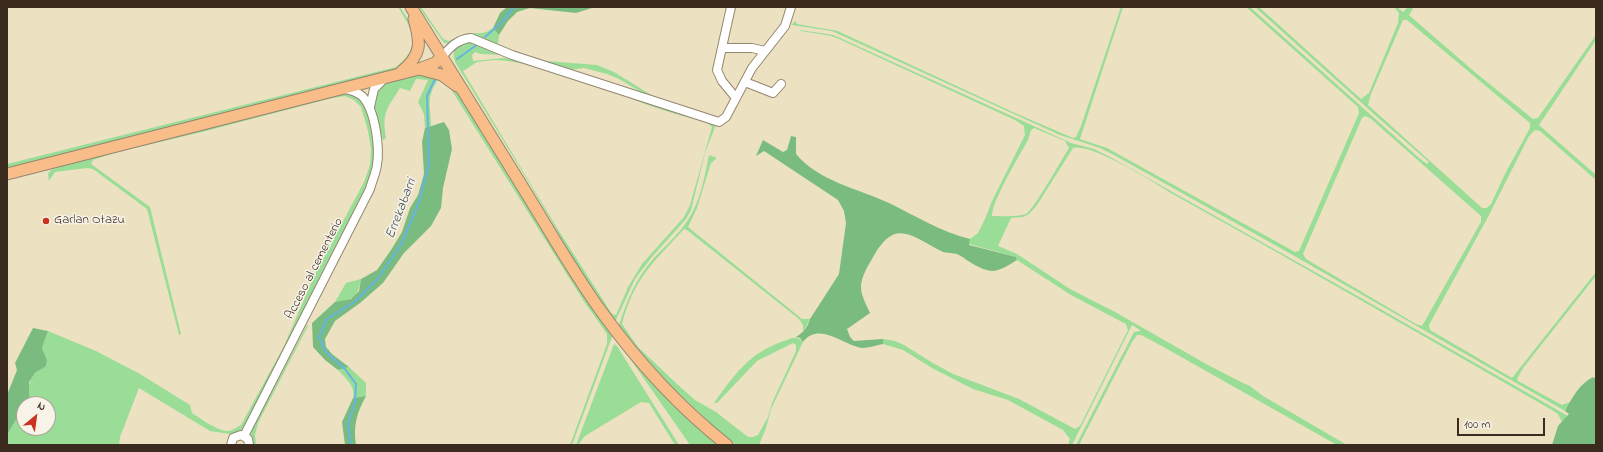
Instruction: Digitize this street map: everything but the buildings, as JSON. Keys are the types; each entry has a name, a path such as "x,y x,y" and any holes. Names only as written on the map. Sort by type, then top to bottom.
{"main road":[{"path":"398,74 414,60 418,51 419,42 411,8"},
{"path":"411,8 466,94 581,281 612,326 658,381 689,412 727,445"},
{"path":"418,51 424,67"},
{"path":"7,174 398,74 424,67 442,57"},
{"path":"424,67 442,75 466,94"}],"street":[{"path":"731,7 717,70 722,80 736,98"},
{"path":"442,57 452,46 466,38 471,38 512,55 719,122 726,117 752,68 785,26 791,7"},
{"path":"722,48 752,48 765,51"},
{"path":"343,88 354,91 368,102 374,89 386,77"},
{"path":"745,82 773,93 781,84"},
{"name":"Acceso al cementerio","path":"244,436 370,189 377,167 379,149 368,102 367,88 363,83"},
{"path":"231,445 231,441 235,436 244,436 248,439 249,445"}],"green space":[{"path":"398,7 400,7 415,30 413,55 397,70 7,169 7,164 396,67 404,60 412,46 411,31"},
{"path":"419,7 421,7 443,39 449,41 464,34 482,33 493,28 499,35 498,44 522,54 546,61 597,65 614,72 656,98 648,96 619,79 607,74 584,68 568,70 535,61 487,41 444,43"},
{"path":"507,7 595,7 576,13 530,8 517,12 508,21 499,35 493,28 500,13"},
{"path":"1121,7 1123,7 1080,139 1107,148 1295,252 1299,251 1359,113 1358,107 1246,7 1250,7 1427,164 1429,162 1255,7 1259,7 1361,99 1369,93 1398,23 1399,13 1394,7 1397,7 1403,12 1408,7 1414,7 1409,15 1477,74 1533,119 1538,118 1596,35 1596,40 1539,125 1596,175 1596,180 1540,131 1535,130 1529,136 1488,217 1429,325 1430,330 1512,378 1596,272 1596,276 1523,368 1517,379 1518,381 1562,405 1570,402 1565,411 1298,258 1100,148 1060,135 832,31 792,25 795,21 797,24 838,31 1015,113 1073,138 1076,137","holes":["1403,20 1407,20 1530,123 1530,128 1506,172 1491,204 1487,208 1482,208 1368,105 1371,94","1365,116 1370,118 1481,216 1481,222 1422,326 1416,324 1306,259 1303,254 1362,118"]},
{"path":"800,30 833,35 1071,143 1094,149 1112,158 1568,416 1562,422 1558,414 1552,410 1122,164 1094,151 1082,148 1073,148 1037,205 1029,214 1023,217 1011,218 998,246 1017,254 1070,289 1115,312 1208,365 1250,386 1263,396 1347,445 1337,445 1160,345 1141,335 1137,335 1079,445 1076,445 1134,332 1140,331 1132,325 1072,445 1068,445 1070,439 1063,430 1008,400 973,389 932,368 903,350 883,344 883,339 895,341 953,374 1019,399 1075,429 1080,426 1128,330 1126,324 1071,295 1017,260 1016,257 969,244 970,239 978,233 992,201 1025,135 1024,126 1015,120 839,39 831,36","holes":["1034,128 1065,141 1069,148 1030,210 1026,214 1019,216 992,216 996,201 1028,140 1031,130"]},
{"path":"467,40 502,53 502,55 481,54 475,52 472,55 473,61 504,58 519,60 588,80 654,105 714,122 715,127 705,153 691,210 686,219 651,258 635,279 615,322 572,257 531,186 455,62 455,48","holes":["494,60 531,65 568,75 657,108 707,123 712,127 690,205 684,217 642,264 628,287 616,315 612,314 557,228 463,71 477,62"]},
{"path":"409,75 430,75 439,78 430,97 431,126 425,128 424,114 418,102 428,80 416,79 410,91 400,88 388,107 385,116 386,138 383,140 372,101 374,94 381,85 386,82"},
{"path":"449,86 454,88 564,266 612,335 572,445 570,445 607,344 607,334 583,300"},
{"path":"341,93 355,95 364,104 374,152 374,161 367,184 283,353 245,425 240,431 230,434 210,431 139,388 120,437 119,445 7,445 7,435 16,420 16,436 56,436 56,396 27,396 32,377 36,372 46,366 47,360 42,348 48,331 96,351 140,374 190,405 192,413 215,427 229,431 241,425 284,346 315,274 364,182 370,165 371,149 368,131 361,107 354,100 345,96 328,99 202,132 113,153 93,160 91,164 150,207 181,334 179,335 147,209 93,169 87,168 55,172 49,181 48,174 51,170 82,159"},
{"path":"444,122 449,130 452,149 443,188 441,208 431,226 404,253 383,283 360,303 335,321 325,339 326,347 332,354 349,367 338,370 325,360 313,347 312,323 335,302 351,299 359,291 361,279 377,270 391,250 402,232 410,208 418,195 424,174 422,142 425,128"},
{"path":"791,136 796,137 796,154 805,163 827,178 889,203 939,228 970,239 969,245 1016,257 1017,260 999,270 992,271 983,269 959,255 941,251 911,235 903,233 895,234 888,238 880,246 863,276 861,290 864,301 870,313 847,329 850,337 854,341 883,339 883,344 862,348 824,334 809,336 803,342 800,338 796,337 806,327 839,274 846,223 844,211 838,200 764,151 756,156 763,140 783,152 787,150"},
{"path":"709,155 717,158 711,163 697,208 688,227 802,319 810,319 803,332 803,325 799,319 684,229 646,272 632,295 622,324 638,347 677,384 695,400 716,412 748,437 758,435 768,417 772,403 796,351 796,345 793,343 757,361 717,403 714,403 736,374 752,358 772,346 790,339 799,338 803,342 771,409 766,428 759,445 736,445 717,430 673,388 629,340 619,325 625,307 642,273 680,230 693,211 705,177"},
{"path":"361,279 358,291 354,297 335,302 346,283"},
{"path":"307,325 308,326 258,423 255,435 256,445 254,445 251,434 252,430"},
{"path":"33,328 48,331 42,348 47,360 46,366 35,373 29,382 29,396 16,396 16,420 7,435 7,395 17,370 15,363"},
{"path":"614,344 617,346 679,445 675,445 649,403 641,402 585,436 578,445 576,445"},
{"path":"622,347 668,398 718,445 690,445"},
{"path":"349,367 366,383 366,396 353,398 354,394 351,386 347,379 338,370"},
{"path":"1593,377 1596,379 1596,445 1552,445 1558,426 1569,414 1565,411 1573,396 1584,383"},
{"path":"366,396 356,419 356,445 345,445 342,422 353,398"}],"waterway":[{"name":"Errekabarri","path":"485,37 501,23 514,7"},
{"name":"Errekabarri","path":"457,59 478,44"},
{"name":"Errekabarri","path":"351,445 348,424 355,402 356,384 345,369 325,351 319,337 327,319 356,301 379,277 402,243 418,205 429,164 427,96 435,79"}],"place":[{"name":"Garlan Otazu","path":"46,221"}]}
